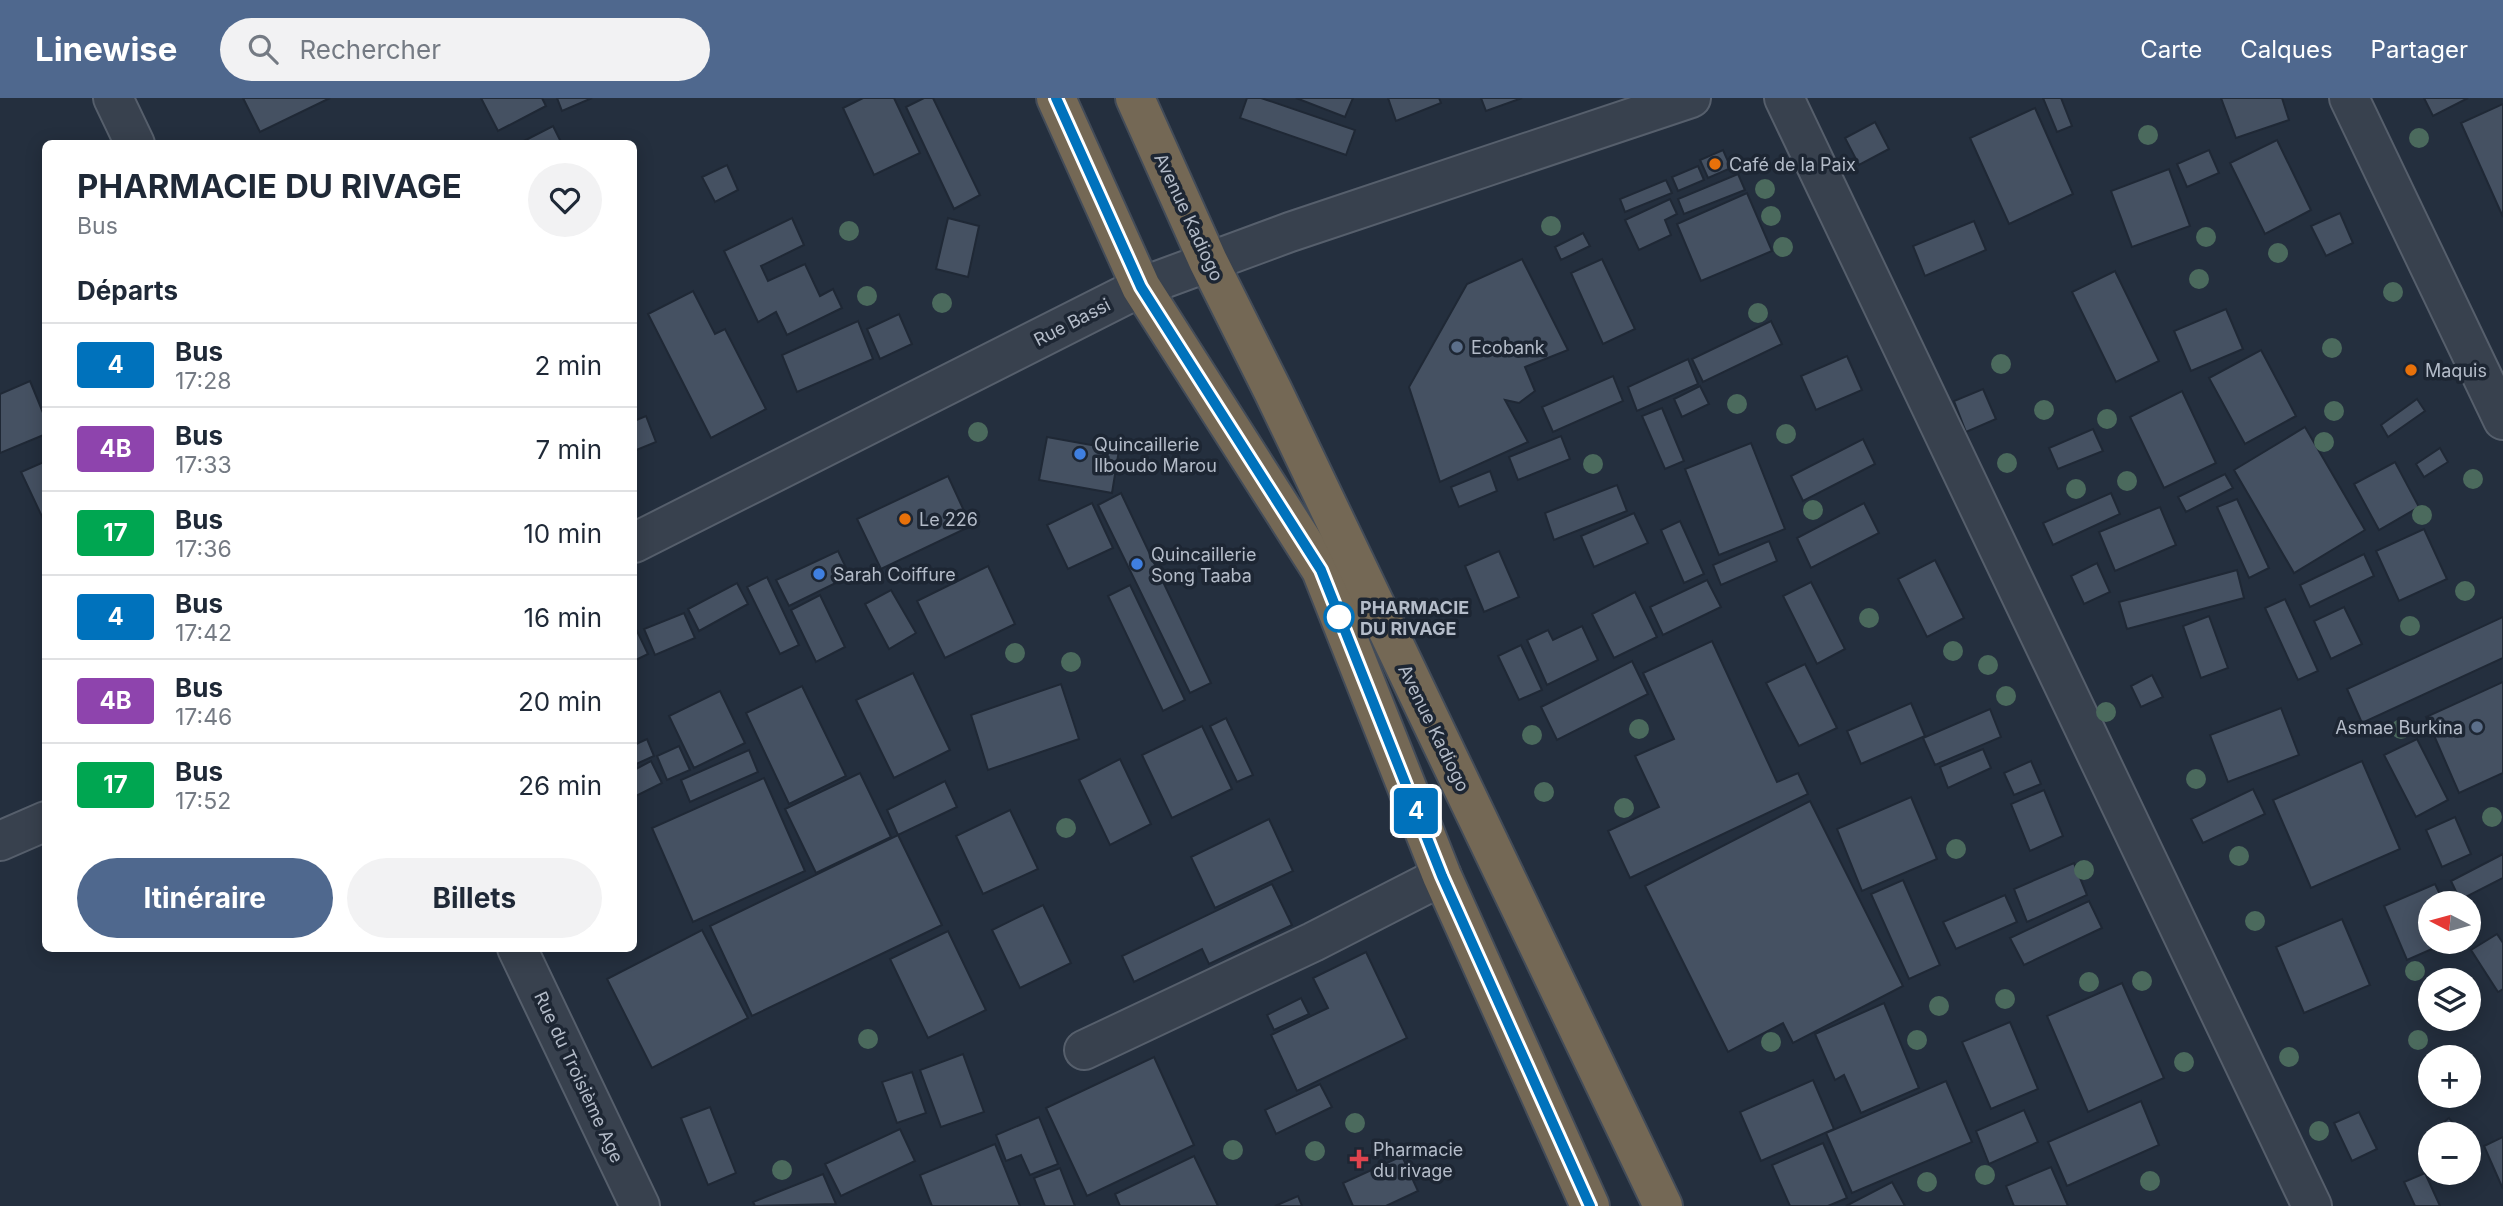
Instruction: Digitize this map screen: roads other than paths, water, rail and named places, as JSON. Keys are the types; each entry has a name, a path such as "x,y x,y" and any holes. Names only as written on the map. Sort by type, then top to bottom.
{"highway":[{"path":"1056,98 1141,287 1321,570 1442,876 1590,1206"},
{"name":"Avenue Kadiogo","path":"1135,98 1208,261 1273,391 1663,1206"}],"street":[{"path":"113,98 133,140"},
{"name":"Rue Bassi","path":"637,541 1141,287 1208,261 1691,98"},
{"path":"1784,98 2312,1206"},
{"path":"2349,98 2503,420"},
{"path":"0,841 42,823"},
{"path":"1084,1050 1313,942 1442,876"},
{"name":"Rue du Troisième Age","path":"519,952 640,1206"}],"place":[{"name":"Café de la Paix","path":"1715,164"},
{"name":"Ecobank","path":"1457,347"},
{"name":"Maquis","path":"2411,370"},
{"name":"Quincaillerie Ilboudo Marou","path":"1080,454"},
{"name":"Le 226","path":"905,519"},
{"name":"Quincaillerie Song Taaba","path":"1137,564"},
{"name":"Sarah Coiffure","path":"819,574"},
{"name":"PHARMACIE DU RIVAGE","path":"1339,617"},
{"name":"Asmae Burkina","path":"2477,727"},
{"name":"Pharmacie du rivage","path":"1359,1159"}]}
